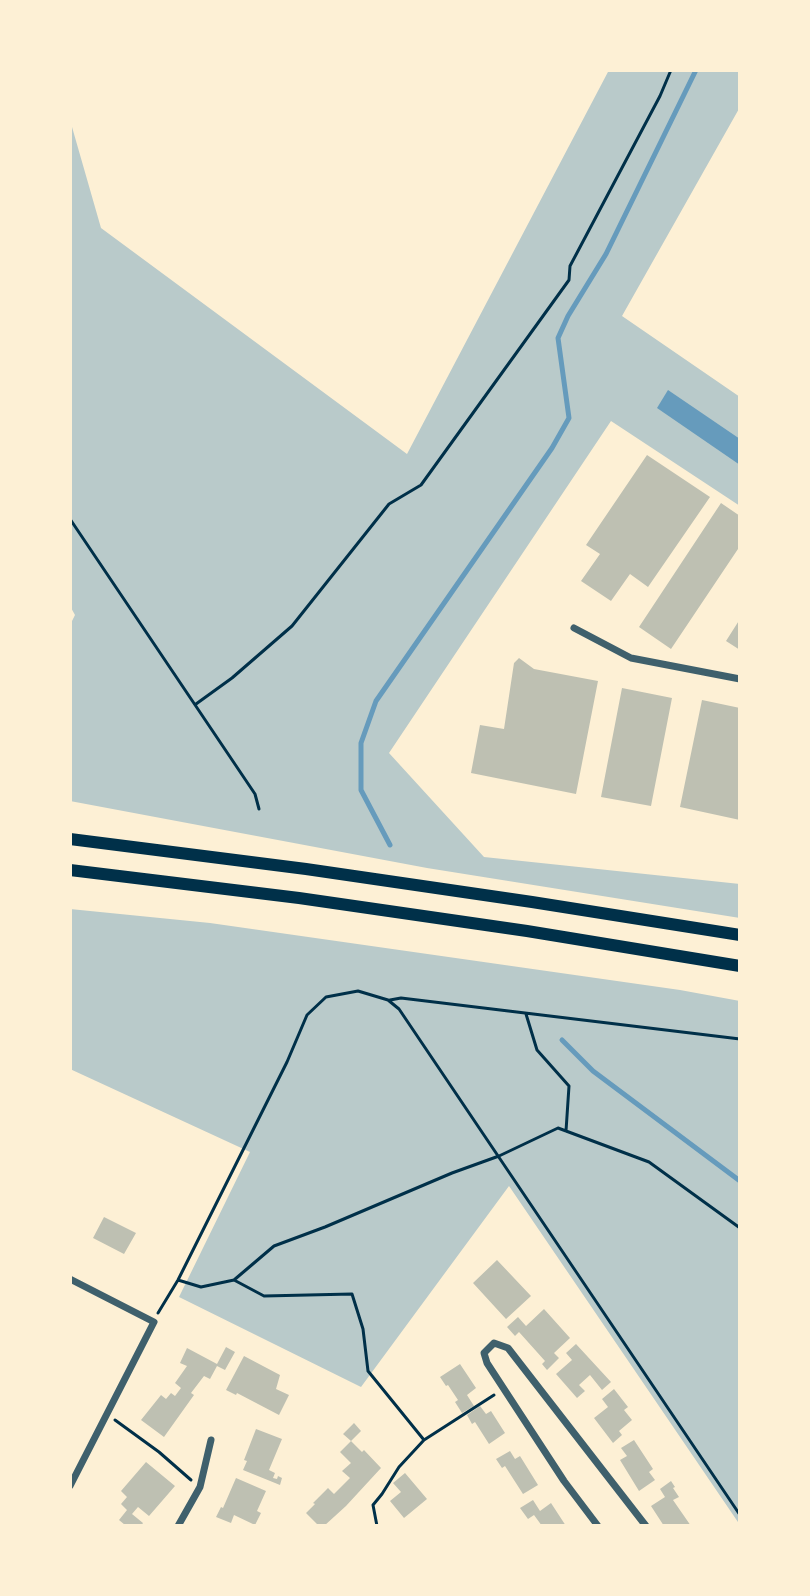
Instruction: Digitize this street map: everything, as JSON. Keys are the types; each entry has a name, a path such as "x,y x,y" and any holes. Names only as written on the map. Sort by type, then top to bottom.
{"highway":[{"path":"70,839 516,899 740,935"},
{"path":"70,870 299,898 740,966"}],"street":[{"path":"574,628 631,658 740,679"},
{"path":"70,1279 154,1322 70,1486"},
{"path":"598,1526 564,1481 487,1363 484,1353 494,1343 508,1348 646,1526"},
{"path":"178,1526 200,1487 211,1440"}],"path":[{"path":"196,704 232,678 292,626 389,504 421,485 569,280 570,266 671,70"},
{"path":"70,519 255,794 259,809"},
{"path":"154,1322 287,1062 307,1015 326,997 347,993 358,991 388,1000 399,1009 740,1515"},
{"path":"388,1000 401,998 740,1039"},
{"path":"526,1014 537,1050 569,1086 566,1131"},
{"path":"178,1280 201,1287 234,1280 274,1246 499,1156 558,1128 649,1162 740,1228"},
{"path":"234,1280 264,1296 352,1294 363,1329 368,1371 424,1440"},
{"path":"377,1526 373,1505 399,1467 424,1440 504,1388"},
{"path":"107,1414 200,1487"}],"shaded area":[{"path":"609,70 740,70 740,107 622,316 740,397 740,506 611,421 389,753 484,857 740,884 740,918 427,868 70,801 70,625 75,615 70,606 70,120 101,228 407,454"},
{"path":"70,909 210,923 740,1001 740,1525 509,1186 361,1387 179,1297 250,1152 70,1069"}],"water":[{"path":"668,390 740,439 740,465 657,408"}],"building":[{"path":"647,455 710,497 648,587 630,574 611,601 581,581 600,554 586,545"},
{"path":"721,503 740,516 740,546 671,649 639,627"},
{"path":"740,619 740,650 726,641"},
{"path":"519,658 534,669 598,681 576,794 471,773 480,725 504,729 514,663"},
{"path":"622,688 672,698 651,806 601,797"},
{"path":"702,700 740,708 740,820 680,807"},
{"path":"104,1217 136,1233 124,1254 93,1238"},
{"path":"497,1260 531,1296 506,1319 473,1283"},
{"path":"544,1309 570,1338 554,1353 559,1358 547,1370 542,1364 545,1361 519,1332 515,1336 507,1327 518,1317 526,1326"},
{"path":"576,1344 611,1382 602,1390 590,1375 579,1385 585,1391 577,1398 556,1374 572,1360 566,1353"},
{"path":"226,1347 235,1352 225,1370 217,1366 210,1379 204,1376 164,1437 141,1420 161,1395 166,1399 171,1393 175,1396 181,1388 175,1383 187,1366 180,1363 187,1348 217,1364"},
{"path":"244,1356 280,1375 276,1389 289,1395 279,1415 226,1390"},
{"path":"460,1364 476,1388 467,1395 474,1406 462,1413 455,1402 458,1400 440,1377"},
{"path":"614,1389 628,1407 624,1410 632,1420 619,1431 622,1435 613,1443 594,1418 608,1407 602,1399"},
{"path":"480,1406 486,1414 491,1411 505,1433 489,1444 467,1415"},
{"path":"354,1423 361,1431 351,1441 343,1434"},
{"path":"256,1429 282,1439 269,1470 275,1473 273,1478 282,1478 280,1485 243,1470"},
{"path":"634,1440 653,1469 649,1472 655,1480 639,1491 620,1460 627,1456 621,1448"},
{"path":"351,1441 381,1468 346,1506 324,1526 319,1526 306,1513 328,1488 334,1494 350,1478 342,1471 351,1463 340,1452"},
{"path":"510,1451 515,1459 520,1456 538,1485 523,1494 505,1466 502,1468 496,1459"},
{"path":"146,1462 175,1486 149,1516 138,1507 132,1514 143,1523 141,1526 123,1526 119,1520 127,1510 121,1504 127,1497 121,1491"},
{"path":"405,1473 427,1499 404,1518 390,1501 401,1492 393,1483"},
{"path":"236,1478 266,1491 257,1511 261,1513 255,1525 234,1515 231,1523 216,1517"},
{"path":"671,1481 679,1497 673,1500 691,1526 664,1526 651,1506 665,1497 660,1489"},
{"path":"533,1500 540,1511 551,1503 566,1526 542,1526 534,1515 528,1519 520,1508"}],"waterway":[{"path":"390,845 361,790 361,743 376,701 552,448 569,418 558,338 606,254 696,70"},
{"path":"562,1040 593,1071 740,1181"}]}
